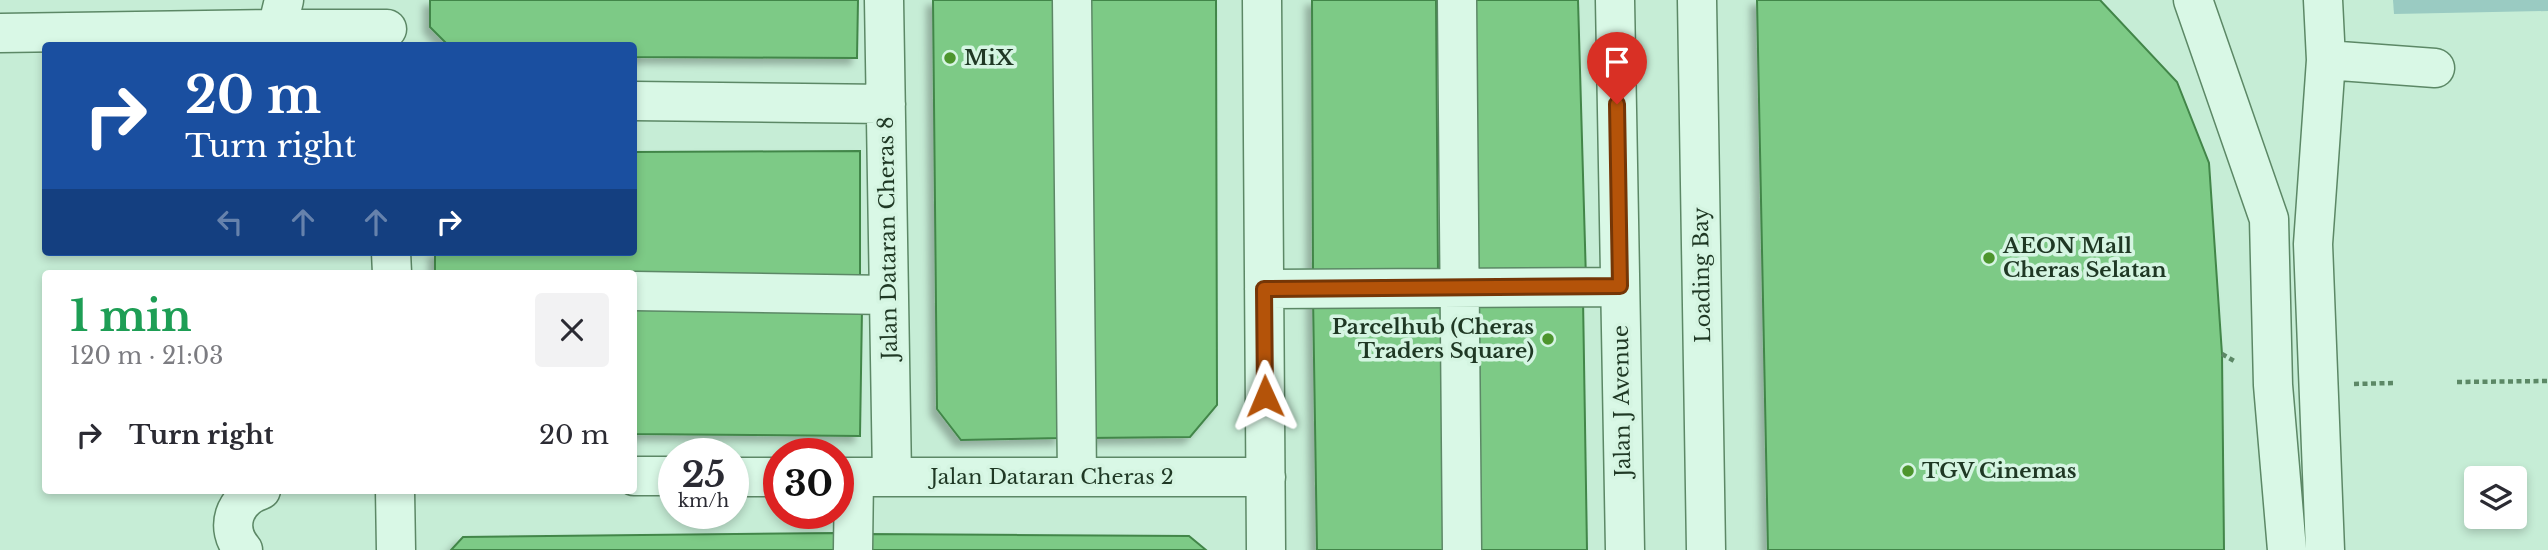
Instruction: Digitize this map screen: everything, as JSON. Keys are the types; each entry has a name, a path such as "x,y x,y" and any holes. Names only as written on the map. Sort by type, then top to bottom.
{"street":[{"name":"Jalan Dataran Cheras 8","path":"884,0 892,477"},
{"path":"1072,0 1077,477"},
{"path":"1262,0 1266,550"},
{"path":"1457,0 1462,550"},
{"name":"Jalan J Avenue","path":"1615,0 1625,550"},
{"name":"Loading Bay","path":"1697,0 1706,550"},
{"path":"2193,0 2269,219 2273,385 2287,550"},
{"path":"2323,0 2326,60 2313,244 2325,550"},
{"path":"0,33 280,15 387,25"},
{"path":"2326,60 2435,68"},
{"path":"637,101 886,104"},
{"path":"1264,289 1620,286"},
{"path":"637,292 889,295"},
{"path":"637,476 658,476"},
{"name":"Jalan Dataran Cheras 2","path":"854,477 1266,477"},
{"path":"243,550 234,535 234,513 251,494"},
{"path":"395,494 396,550"},
{"path":"851,529 853,550"}],"path":[{"path":"2457,382 2548,381"},
{"path":"2347,384 2393,383"}],"shaded area":[{"path":"2393,0 2548,0 2548,11 2394,14"}],"building":[{"path":"430,0 858,0 857,58 637,57 637,42 445,42 430,27"},
{"path":"933,0 1056,0 1061,438 961,440 937,409"},
{"path":"1086,0 1216,0 1217,405 1190,437 1086,438"},
{"path":"1312,0 1436,0 1438,273 1313,271"},
{"path":"1469,0 1578,0 1586,280 1473,282"},
{"name":"AEON Mall Cheras Selatan","path":"1757,0 2100,0 2177,82 2209,163 2222,354 2224,550 1768,550"},
{"path":"860,151 860,279 637,273 637,270 435,270 435,256 637,256 637,152"},
{"path":"1445,293 1449,550 1317,550 1313,296"},
{"path":"1583,298 1587,550 1474,550 1470,301"},
{"path":"637,307 862,309 860,436 637,434"},
{"path":"835,533 835,550 451,550 463,537"},
{"path":"866,534 1189,536 1206,550 865,550"}],"place":[{"name":"MiX","path":"950,58"},
{"name":"AEON Mall Cheras Selatan","path":"1989,258"},
{"name":"Parcelhub (Cheras Traders Square)","path":"1548,339"},
{"name":"TGV Cinemas","path":"1908,471"}],"route":[{"path":"1265,396 1264,289 1620,286 1617,104"}]}
